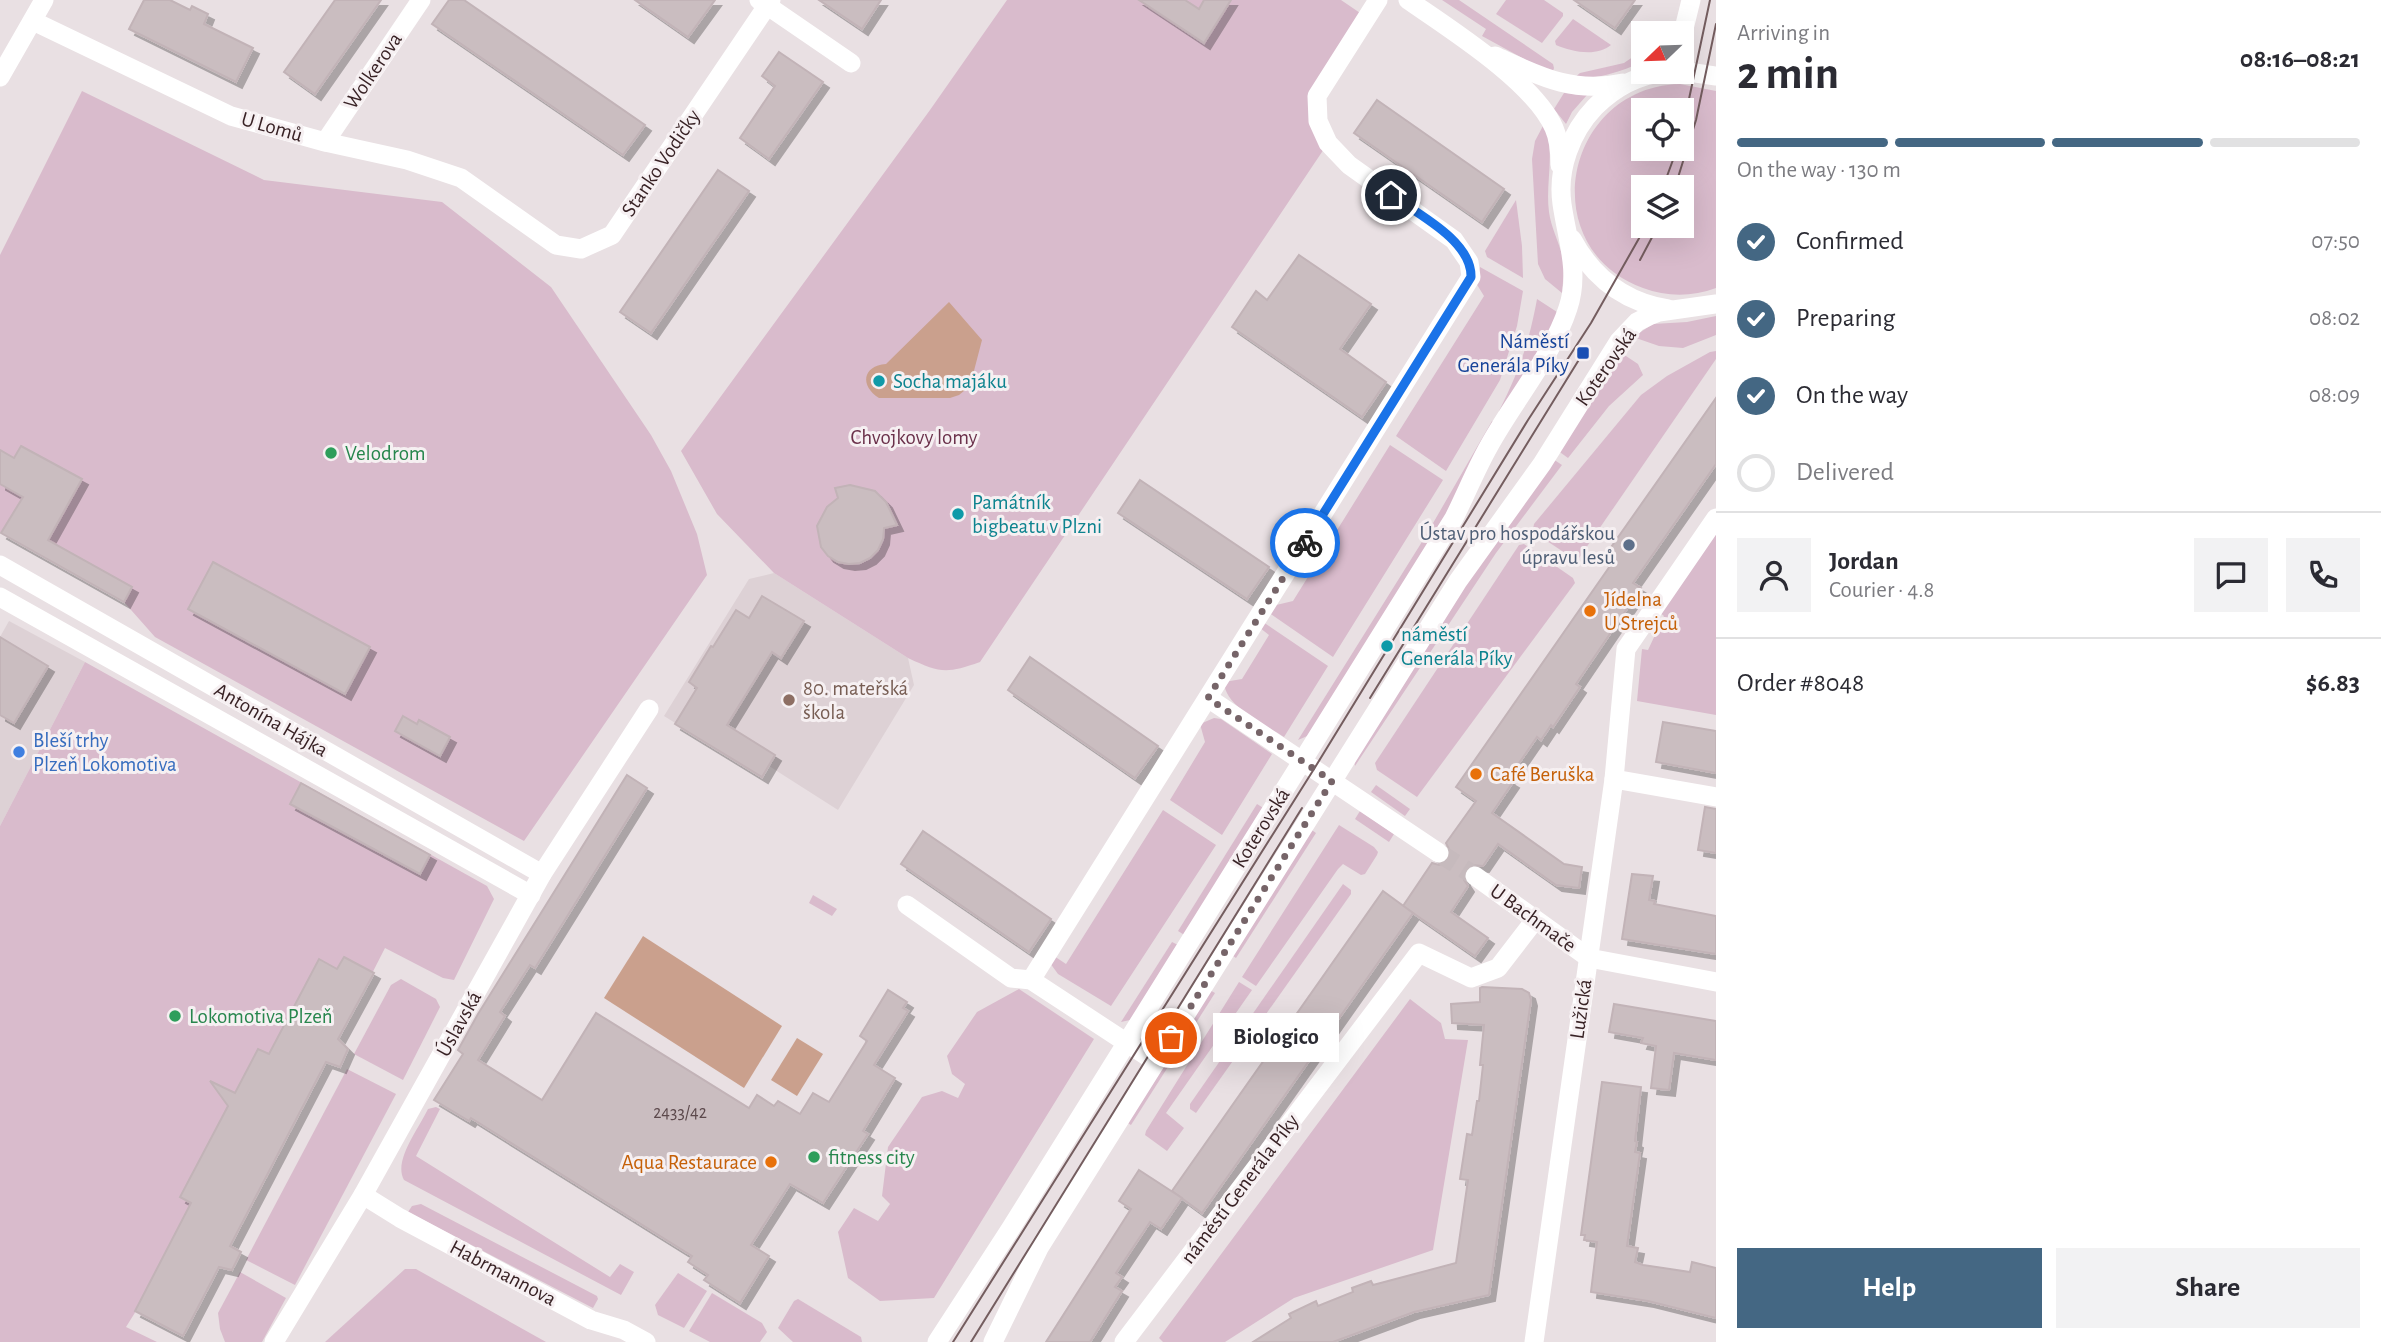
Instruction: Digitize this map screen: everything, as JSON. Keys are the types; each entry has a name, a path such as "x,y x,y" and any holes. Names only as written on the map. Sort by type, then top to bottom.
{"street":[{"path":"0,77 44,0"},
{"name":"Wolkerova","path":"325,142 421,0"},
{"path":"1031,980 1471,277 1469,262 1454,240 1349,165 1328,143 1318,121 1317,96 1378,0"},
{"path":"1408,0 1478,48 1540,103 1556,131 1562,180"},
{"path":"1686,21 1691,0"},
{"path":"766,2 851,62"},
{"name":"Stanko Vodičky","path":"516,216 556,245 581,249 612,235 766,2"},
{"name":"U Lomů","path":"33,21 231,116 325,142 407,160 461,177 516,216"},
{"path":"1478,48 1553,82 1599,87 1631,79"},
{"path":"1694,73 1716,76"},
{"name":"Koterovská","path":"937,1342 1454,518 1488,447 1558,334 1572,294 1572,252 1562,201 1562,180 1570,144 1578,128 1602,100 1631,83"},
{"name":"Koterovská","path":"1566,222 1571,237 1588,265 1612,288 1644,304 1683,309"},
{"name":"Koterovská","path":"993,1342 1039,1248 1458,581 1542,464 1619,341 1637,322 1659,312 1716,304"},
{"name":"Lužická","path":"1534,1342 1614,779 1626,649 1716,518"},
{"name":"Antonína Hájka","path":"0,565 542,874"},
{"name":"Antonína Hájka","path":"0,597 531,895"},
{"path":"1208,698 1439,853"},
{"name":"Úslavská","path":"274,1342 363,1195 542,874 649,709"},
{"path":"1614,779 1716,797"},
{"name":"U Bachmače","path":"1475,876 1589,958 1716,982"},
{"path":"907,905 1011,978 1031,980 1156,1062"},
{"name":"náměstí Generála Píky","path":"1124,1342 1419,953 1471,978 1498,968 1535,919"},
{"name":"Habrmannova","path":"363,1195 400,1218 592,1320 624,1330 646,1342"}],"shaded area":[{"path":"949,302 982,340 970,386 950,398 879,398 869,388 866,377 868,372 886,364"},
{"name":"80. mateřská škola","path":"774,573 908,658 914,685 838,810 769,766 762,777 664,716 749,579"},
{"name":"Bleší trhy Plzeň Lokomotiva","path":"9,621 85,662 0,826 0,637"},
{"path":"643,936 782,1026 744,1088 604,998"},
{"path":"797,1038 823,1054 797,1096 771,1080"}],"green space":[{"name":"Chvojkovy lomy","path":"1007,0 1341,0 1366,17 1317,96 1328,143 980,662 959,669 943,670 908,658 774,573 717,514 681,451"},
{"path":"1442,0 1459,0 1553,64 1552,74 1482,36 1486,29"},
{"path":"1506,0 1544,0 1563,13 1563,16 1542,43 1496,14"},
{"path":"1573,19 1611,45 1599,51 1584,52 1556,45 1555,41"},
{"path":"1631,58 1631,67 1626,69 1592,78 1573,79 1580,73 1624,63"},
{"path":"1680,84 1716,91 1716,288 1680,295 1643,288 1608,268 1586,240 1576,207 1577,172 1588,139 1610,112 1631,98 1631,161 1694,161 1694,98 1632,98 1641,92"},
{"name":"Velodrom","path":"82,91 264,180 442,202 551,287 651,435 671,471 697,534 707,575 524,841 155,637 124,602 132,587 10,519 0,533 0,255"},
{"path":"1564,93 1587,95 1572,112 1566,124 1554,109"},
{"path":"1544,124 1550,157 1549,212 1563,260 1562,293 1545,279 1538,264 1532,159 1535,141"},
{"path":"1516,200 1523,278 1487,257 1485,251"},
{"path":"1480,267 1523,291 1517,326 1500,380 1446,471 1396,436 1484,296 1476,283"},
{"path":"1537,299 1557,312 1551,329 1501,412 1499,411 1527,343"},
{"path":"1716,316 1716,335 1683,348 1659,346 1633,337 1653,324 1687,322"},
{"path":"1716,351 1716,359 1577,561 1535,533 1534,524 1641,395 1667,376"},
{"path":"1620,352 1638,364 1643,375 1609,406 1568,458 1557,450"},
{"path":"1492,421 1495,423 1446,519 1312,734 1298,740 1425,537"},
{"path":"1390,445 1443,480 1333,657 1268,612 1272,606 1293,601"},
{"path":"1553,459 1562,465 1496,553 1355,766 1354,760 1430,635"},
{"path":"1716,530 1716,715 1637,701 1642,649 1648,650 1664,616 1658,611"},
{"path":"1524,544 1573,578 1575,583 1417,797 1377,770 1375,763 1519,545"},
{"path":"1263,622 1328,666 1284,737 1238,707 1226,691 1224,682 1242,679 1269,635 1260,628"},
{"name":"Lokomotiva Plzeň","path":"85,662 487,886 494,899 454,980 443,978 385,948 337,1042 347,1047 340,1067 326,1062 230,1245 241,1252 232,1270 219,1267 183,1336 136,1311 126,1327 157,1342 0,1342 0,826"},
{"path":"1214,718 1221,719 1272,754 1222,835 1170,800 1205,742 1200,724"},
{"path":"1376,785 1410,809 1405,816 1371,792"},
{"path":"1257,804 1265,809 1186,936 1178,931"},
{"path":"1163,810 1216,845 1111,1006 1058,974 1050,963 1054,956 1066,964"},
{"path":"1360,811 1394,834 1389,842 1355,819"},
{"path":"1339,825 1374,847 1377,855 1365,874 1361,875 1343,864 1338,869 1256,986 1242,977"},
{"path":"1309,828 1316,833 1236,958 1230,954"},
{"path":"1343,884 1351,890 1351,894 1196,1113 1190,1109 1190,1104"},
{"path":"813,895 837,909 832,916 809,903"},
{"path":"1172,942 1180,946 1130,1020 1121,1022"},
{"path":"401,979 436,999 440,1007 403,1080 354,1054 391,985"},
{"path":"1239,982 1252,990 1166,1113 1184,1128 1167,1151 1145,1135 1146,1131"},
{"path":"1019,989 1094,1039 934,1298 880,1301 848,1278 838,1232 854,1208 878,1221 890,1204 882,1196 888,1147 922,1097 942,1091 958,1098 965,1084 952,1074 947,1056 977,1012"},
{"path":"1208,989 1215,993 1131,1125 1126,1122"},
{"path":"1410,999 1441,1023 1445,1039 1468,1040 1433,1250 1294,1298 1225,1342 1163,1342 1159,1338"},
{"path":"347,1069 396,1094 295,1285 246,1260"},
{"path":"428,1109 440,1109 416,1156 610,1277 620,1264 634,1272 621,1295 404,1180 402,1164 408,1144"},
{"path":"421,1204 597,1296 593,1308 408,1212 412,1206"},
{"path":"405,1269 416,1269 546,1342 325,1342"},
{"path":"240,1272 286,1298 262,1342 225,1342 220,1329 218,1313"},
{"path":"678,1273 707,1291 684,1328 658,1315 655,1305"},
{"path":"712,1293 762,1323 767,1332 760,1342 710,1342 689,1331"},
{"path":"798,1299 861,1337 862,1342 793,1342 778,1328 794,1301"}],"building":[{"path":"144,0 170,0 190,10 192,6 208,14 204,24 253,48 236,82 129,29"},
{"path":"335,0 381,0 315,94 284,72"},
{"path":"449,0 464,0 645,125 623,155 432,24"},
{"path":"635,0 715,0 688,37"},
{"path":"819,0 881,0 862,29"},
{"path":"1139,0 1185,0 1199,9 1204,0 1231,0 1204,43"},
{"path":"1574,0 1635,0 1615,28"},
{"path":"779,52 823,82 769,159 740,138 775,86 762,76"},
{"path":"1377,100 1504,189 1482,222 1354,133"},
{"path":"718,170 749,191 651,333 620,312"},
{"path":"1299,255 1371,304 1340,349 1386,382 1362,417 1232,327 1256,291 1267,300"},
{"path":"1716,398 1716,464 1633,583 1641,588 1576,684 1580,687 1553,727 1551,725 1541,740 1537,737 1508,779 1513,782 1492,813 1564,864 1582,867 1579,888 1556,885 1498,844 1483,866 1471,865 1465,869 1464,880 1468,886 1451,912 1488,938 1475,956 1403,906 1432,863 1439,865 1449,860 1451,853 1446,843 1476,801 1456,787 1610,566 1602,560"},
{"path":"21,446 82,479 48,540 132,587 124,602 1,533 23,497 0,484 0,450 14,458"},
{"path":"1140,480 1269,567 1247,599 1118,513"},
{"path":"850,485 875,491 886,502 897,525 884,528 878,550 870,558 849,564 828,556 821,547 817,526 827,507 838,498 835,488"},
{"path":"213,562 370,647 345,694 188,609"},
{"name":"80. mateřská škola","path":"762,596 804,621 781,658 772,652 727,725 775,755 762,777 675,724 697,688 689,682 711,646 713,647 736,610 749,618"},
{"path":"0,637 48,666 14,723 0,715"},
{"path":"1030,657 1158,746 1135,778 1008,690"},
{"path":"403,716 417,724 419,720 450,737 440,756 395,731"},
{"path":"1663,722 1716,731 1716,773 1656,762"},
{"path":"627,775 647,788 535,968 530,965 500,1012 505,1016 478,1060 542,1100 596,1013 749,1108 757,1095 774,1106 778,1101 800,1114 813,1093 829,1102 867,1041 860,1036 888,990 907,1002 903,1008 908,1011 874,1065 895,1078 863,1131 868,1134 823,1203 790,1184 751,1245 769,1256 740,1303 704,1280 708,1275 688,1262 692,1256 471,1118 469,1121 434,1100 463,1054 458,1050 478,1014"},
{"path":"301,783 430,855 420,874 290,804"},
{"path":"1705,807 1716,809 1716,853 1698,850"},
{"path":"923,831 1051,919 1029,952 901,864"},
{"path":"1632,874 1653,876 1649,900 1655,901 1654,904 1716,916 1716,954 1622,939"},
{"path":"1383,891 1413,913 1202,1213 1172,1191"},
{"path":"344,957 374,973 338,1039 348,1049 340,1067 326,1062 230,1246 241,1252 232,1270 219,1267 183,1336 135,1311 191,1203 180,1197 228,1106 210,1081 235,1093 258,1049 269,1054 319,959 337,969"},
{"path":"1482,987 1522,989 1529,993 1531,1000 1489,1295 1414,1312 1333,1342 1253,1342 1291,1318 1289,1314 1316,1301 1318,1306 1353,1292 1352,1288 1371,1281 1373,1285 1456,1263 1468,1180 1460,1179 1467,1134 1472,1135 1479,1101 1484,1025 1452,1023 1451,1004 1480,1002"},
{"path":"1614,1004 1716,1021 1716,1060 1674,1053 1669,1090 1651,1088 1656,1046 1641,1043 1643,1038 1609,1032"},
{"path":"1602,1082 1641,1087 1635,1141 1635,1152 1640,1153 1627,1246 1638,1248 1635,1262 1643,1265 1690,1272 1692,1262 1716,1268 1716,1318 1648,1301 1591,1292 1597,1242 1584,1240 1585,1235 1581,1235"},
{"path":"1139,1170 1182,1198 1161,1229 1150,1222 1116,1273 1122,1277 1115,1287 1122,1291 1090,1342 1046,1342 1131,1209 1119,1201"}],"tunnel":[{"path":"1439,853 1475,876"}],"tram line":[{"path":"1689,98 1710,0"},
{"path":"1679,175 1696,120 1716,24"},
{"path":"1667,175 1673,161"},
{"path":"953,1342 1314,769 1528,420 1591,323 1639,238"},
{"path":"1640,260 1652,238"},
{"path":"1370,698 1580,358"},
{"path":"971,1342 1302,808"}],"way so far":[{"path":"1171,1038 1332,781 1208,698 1305,543"}],"place":[{"name":"Náměstí Generála Píky","path":"1583,353"},
{"name":"Socha majáku","path":"879,381"},
{"name":"Velodrom","path":"331,453"},
{"name":"Památník bigbeatu v Plzni","path":"958,514"},
{"name":"Ústav pro hospodářskou úpravu lesů","path":"1629,545"},
{"name":"Jídelna U Strejců","path":"1590,611"},
{"name":"náměstí Generála Píky","path":"1387,646"},
{"name":"80. mateřská škola","path":"789,700"},
{"name":"Bleší trhy Plzeň Lokomotiva","path":"19,752"},
{"name":"Café Beruška","path":"1476,774"},
{"name":"Lokomotiva Plzeň","path":"175,1016"},
{"name":"Biologico","path":"1171,1038"},
{"name":"fitness city","path":"814,1157"},
{"name":"Aqua Restaurace","path":"771,1162"}],"route":[{"path":"1305,543 1471,277 1469,262 1460,246 1391,195"}]}
